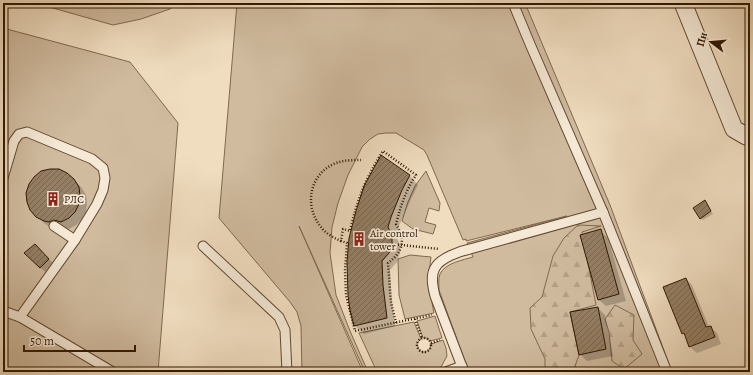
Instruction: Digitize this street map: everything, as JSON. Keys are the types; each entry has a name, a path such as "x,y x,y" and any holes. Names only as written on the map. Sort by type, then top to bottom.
{"street":[{"path":"684,3 734,129 749,137"}],"lane":[{"path":"513,3 603,212 667,372"},
{"path":"3,178 14,140 19,134 27,132 92,159 102,168 105,178 103,190 97,204 75,240 20,318"},
{"path":"446,372 463,369 433,288 434,268 441,261 459,251 603,212"},
{"path":"54,226 75,240"},
{"path":"203,246 279,317 286,330 287,372"},
{"path":"3,311 20,318 112,372"}],"path":[{"path":"341,241 343,229 350,230 363,186 372,167 383,151 416,175 408,188 401,205 396,224 400,230 402,245 398,255 388,263 391,302 396,323"},
{"path":"361,160 338,162 322,171 312,188 310,198 313,213 321,228 335,238 347,243 346,295 355,331 442,313"},
{"path":"392,244 459,251"},
{"path":"415,319 422,338"},
{"path":"422,338 426,338 431,343 431,348 428,351 423,352 418,348 417,343 422,338"}],"green space":[{"path":"35,3 177,3 170,9 141,19 113,25"},
{"path":"237,3 525,3 610,205 672,372 469,372 439,290 439,280 442,270 459,261 473,257 467,243 567,216 466,241 466,239 463,240 424,150 396,133 386,133 378,134 362,147 348,175 338,203 332,227 330,253 336,295 368,372 365,372 299,226 363,372 302,372 301,326 297,312 219,218"},
{"path":"3,28 130,62 178,123 158,372 3,372"},
{"path":"426,171 440,203 439,211 429,208 425,222 436,225 433,234 413,229 402,221 415,186"},
{"path":"578,225 601,226 582,232 596,305 570,312 579,355 573,372 545,372 545,359 531,329 530,308 542,297 553,256 564,238"},
{"path":"410,255 431,257 430,285 434,313 405,319 399,295 398,259"},
{"path":"615,305 634,315 633,340 642,354 624,369 612,361 609,332 605,319"},
{"path":"435,316 442,338 430,341 423,338 417,321"},
{"path":"414,322 421,339 417,343 419,350 426,352 429,350 431,344 443,340 447,356 441,367 429,372 377,372 359,333"}],"building":[{"path":"381,155 410,175 391,217 388,227 392,236 392,244 389,253 382,261 387,318 354,326 348,295 347,262 349,238 364,186"},
{"name":"РЛС","path":"59,169 67,173 74,179 79,187 79,204 75,212 69,218 61,222 54,220 49,222 44,221 36,217 30,210 27,202 26,193 29,184 41,171"},
{"path":"705,200 711,211 700,219 693,208"},
{"path":"601,229 619,294 598,300 580,235"},
{"path":"35,244 49,259 40,268 24,253"},
{"path":"686,278 706,327 711,326 715,337 689,347 684,333 682,334 663,287"},
{"path":"598,307 606,349 579,355 570,312"}],"place":[{"name":"РЛС","path":"53,199"},
{"name":"Air control tower","path":"359,239"}]}
